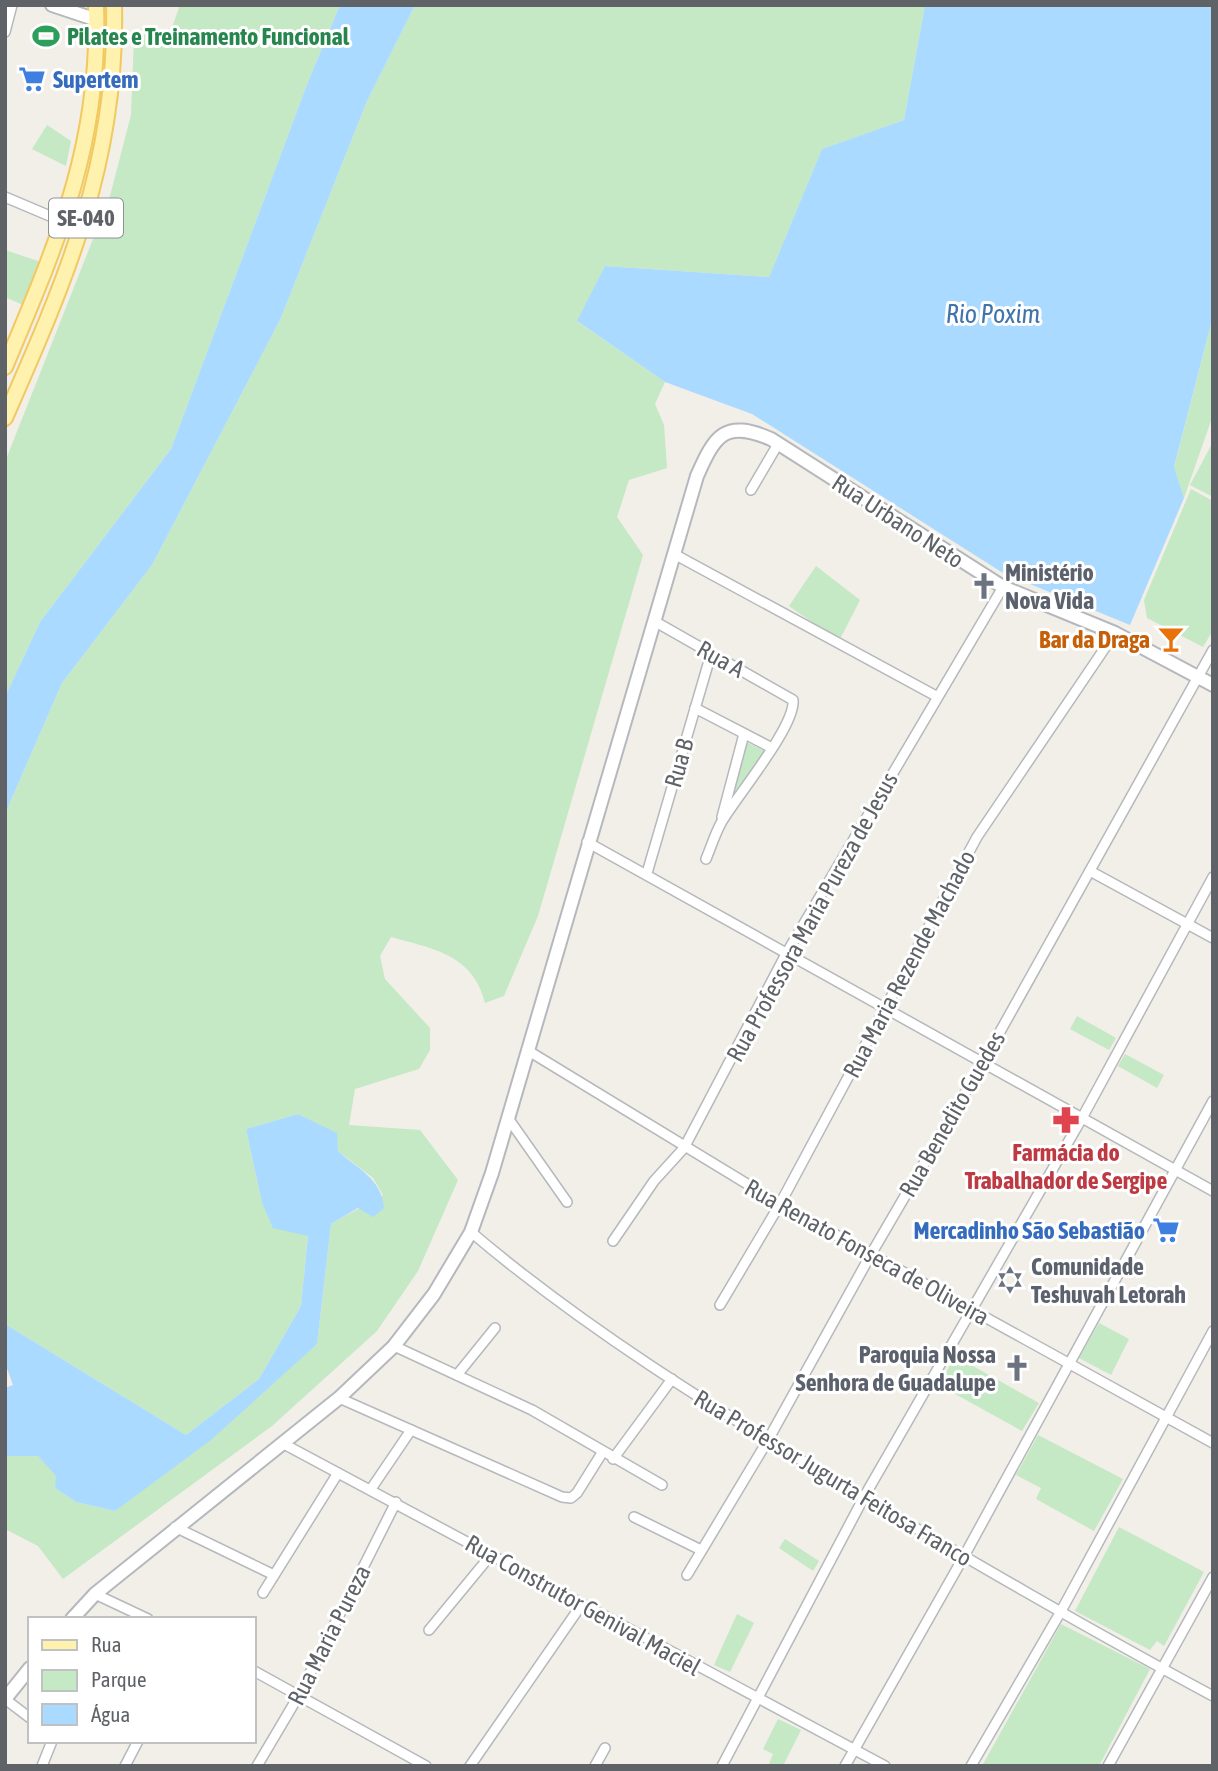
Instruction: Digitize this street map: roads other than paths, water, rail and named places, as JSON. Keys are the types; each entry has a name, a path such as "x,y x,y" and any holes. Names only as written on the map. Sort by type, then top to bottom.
{"main road":[{"name":"SE-040","path":"5,418 83,229 100,167 110,113 115,46 114,5"},
{"name":"SE-040","path":"5,367 9,347 64,222 80,171 90,120 97,13"}],"street":[{"path":"5,32 12,5"},
{"path":"55,6 97,13"},
{"path":"5,197 64,222"},
{"name":"Rua Urbano Neto","path":"674,554 697,476 708,452 720,435 737,429 750,430 778,444 1003,587 1115,633 1213,685"},
{"path":"751,490 778,444"},
{"path":"74,1617 95,1594 176,1527 339,1398 394,1346 434,1294 471,1232 508,1118 587,842 674,554 936,696"},
{"name":"Rua Professora Maria Pureza de Jesus","path":"613,1241 654,1181 684,1148 786,954 936,696 1003,587"},
{"name":"Rua A","path":"654,621 789,697 794,706 772,748"},
{"name":"Rua Maria Rezende Machado","path":"720,1305 780,1204 977,837 1115,633"},
{"name":"Rua Benedito Guedes","path":"687,1575 768,1440 870,1256 982,1064 1213,650"},
{"name":"Rua B","path":"647,873 711,654"},
{"path":"695,708 772,748 721,824"},
{"path":"706,859 721,824 744,734"},
{"path":"587,842 647,873 884,1010 1213,1191"},
{"path":"1090,871 1213,938"},
{"path":"722,1766 864,1497 1082,1118 1213,877"},
{"name":"Rua Renato Fonseca de Oliveira","path":"527,1050 684,1148 870,1256 1213,1443"},
{"path":"845,1766 963,1558 1213,1101"},
{"path":"508,1118 567,1202"},
{"name":"Rua Professor Jugurta Feitosa Franco","path":"471,1232 539,1285 672,1379 768,1440 963,1558 1213,1696"},
{"path":"457,1375 495,1328"},
{"path":"971,1766 1060,1613 1213,1331"},
{"path":"394,1346 532,1409 602,1453 662,1485"},
{"path":"613,1458 672,1379"},
{"path":"339,1398 553,1495 571,1498 577,1493 602,1453"},
{"path":"371,1489 411,1430"},
{"name":"Rua Construtor Genival Maciel","path":"282,1443 396,1502 490,1556 757,1700 885,1766"},
{"path":"263,1593 338,1473"},
{"name":"Rua Maria Pureza","path":"257,1766 299,1695 396,1502"},
{"path":"634,1517 701,1550"},
{"path":"176,1527 274,1575"},
{"path":"429,1630 490,1556"},
{"path":"1108,1766 1164,1670 1213,1577"},
{"path":"95,1594 144,1617"},
{"path":"470,1766 582,1604"},
{"path":"28,1670 5,1699 28,1716"},
{"path":"256,1672 426,1766"},
{"path":"42,1766 51,1743"},
{"path":"125,1766 137,1743"},
{"path":"595,1766 605,1748"}],"water":[{"path":"340,5 415,5 367,101 280,320 152,565 62,683 5,814 5,697 40,622 171,449 306,87"},
{"name":"Rio Poxim","path":"925,5 1213,5 1211,324 1174,467 1184,498 1130,625 1003,573 752,414 665,382 577,321 605,266 769,277 822,149 904,120"},
{"path":"298,1114 337,1133 338,1151 374,1182 379,1189 384,1208 373,1217 358,1208 331,1224 317,1344 211,1440 115,1511 76,1502 55,1488 56,1476 38,1456 5,1456 5,1388 13,1385 5,1363 5,1324 186,1435 259,1379 301,1306 308,1236 273,1228 262,1203 246,1129"}],"place":[{"name":"Pilates e Treinamento Funcional","path":"46,36"},
{"name":"Supertem","path":"32,79"},
{"name":"Ministério Nova Vida","path":"984,586"},
{"name":"Bar da Draga","path":"1171,639"},
{"name":"Farmácia do Trabalhador de Sergipe","path":"1066,1120"},
{"name":"Mercadinho São Sebastião","path":"1166,1230"},
{"name":"Comunidade Teshuvah Letorah","path":"1010,1280"},
{"name":"Paroquia Nossa Senhora de Guadalupe","path":"1017,1368"}]}
